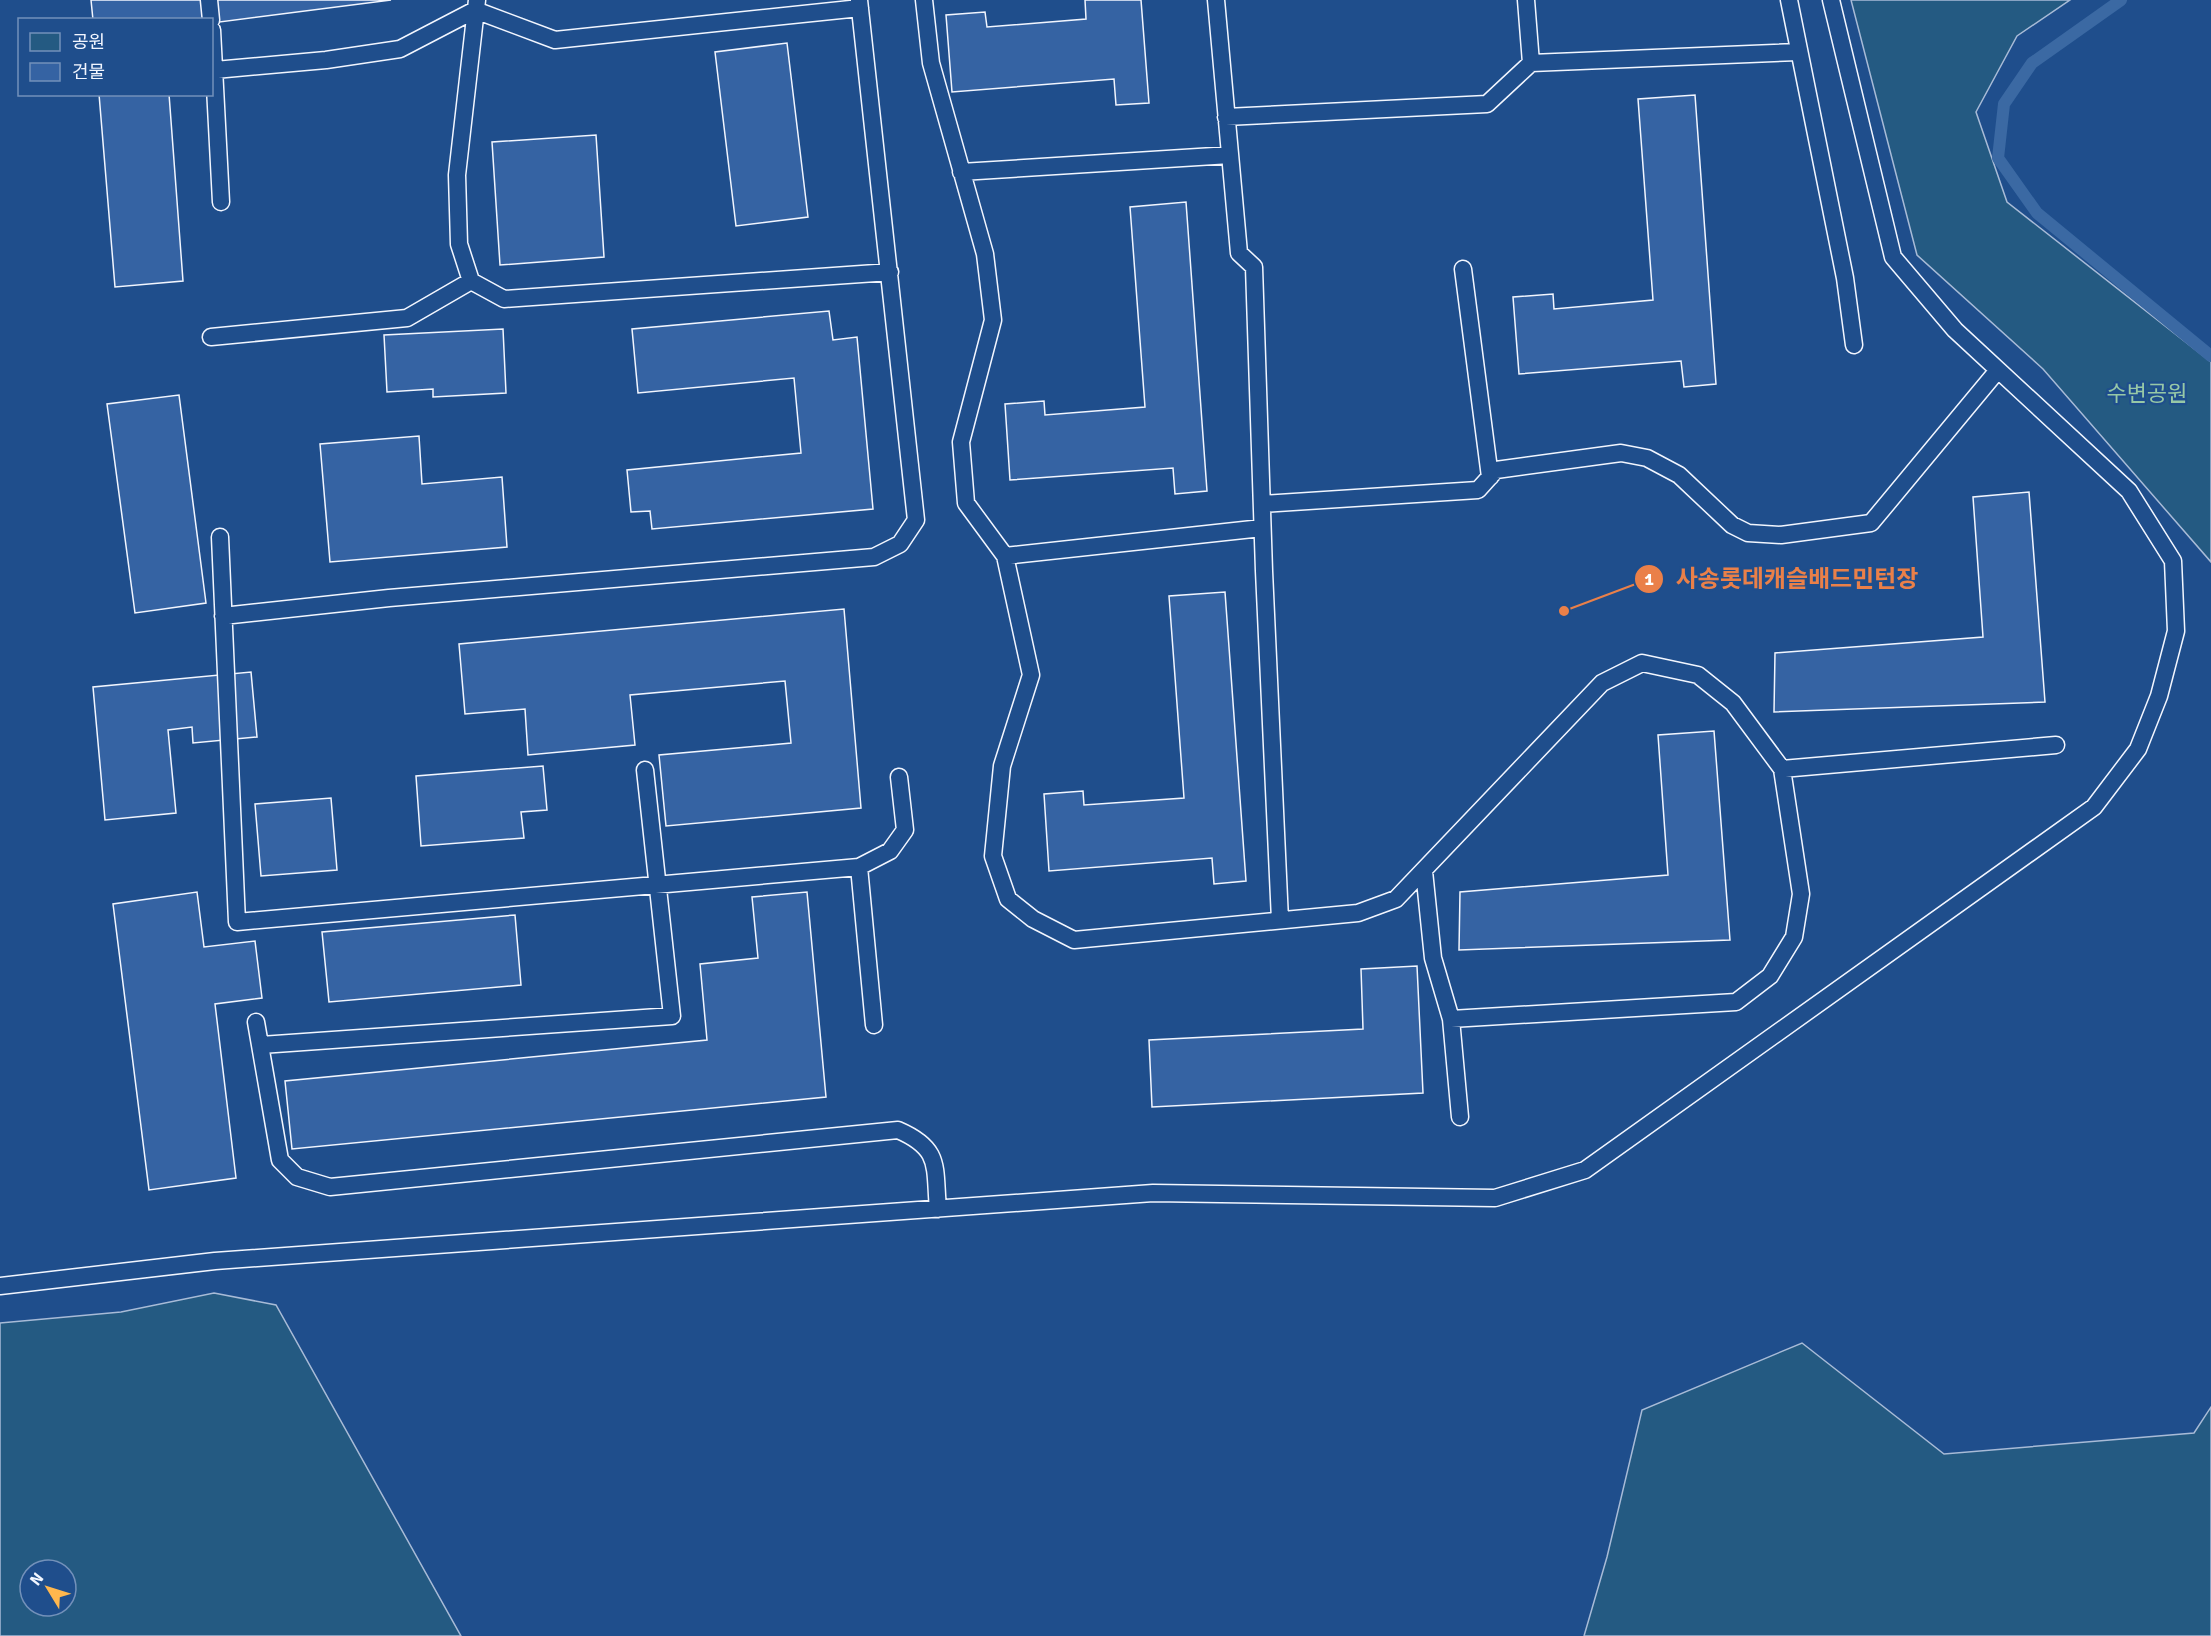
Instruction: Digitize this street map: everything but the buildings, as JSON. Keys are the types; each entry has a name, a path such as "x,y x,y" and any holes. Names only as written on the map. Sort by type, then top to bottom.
{"lane":[{"path":"209,0 211,18"},
{"path":"924,0 931,63 985,254 993,320 962,442 966,502 1005,556 1031,675 1002,766 993,856 1008,899 1034,919 1074,940 1358,913 1396,898 1602,683 1642,663 1698,675 1733,703 1782,770 1801,894 1794,937 1770,976 1736,1002 1451,1019"},
{"path":"1216,0 1239,252 1254,267 1262,528 1281,920"},
{"path":"1526,0 1530,63"},
{"path":"1789,0 1845,278 1854,345"},
{"path":"0,1286 215,1261 1153,1193 1495,1198 1585,1170 2094,807 2138,749 2159,696 2176,631 2173,561 2129,491 1955,330 1893,257 1831,0"},
{"path":"223,616 389,598 874,557 900,544 916,520 860,4 555,40 476,5"},
{"path":"215,70 326,60 400,49 476,5"},
{"path":"476,5 457,175 459,244 471,281 504,299 890,272"},
{"path":"213,43 221,202"},
{"path":"1226,117 1487,105 1530,63 1798,52"},
{"path":"961,172 1230,155"},
{"path":"1463,269 1491,477"},
{"path":"211,337 407,318 471,281"},
{"path":"1262,504 1478,490 1496,470 1621,453 1647,458 1679,475 1732,525 1748,533 1780,535 1871,523 1998,370"},
{"path":"1005,556 1262,528"},
{"path":"220,537 237,922 859,867 890,851 905,830 899,777"},
{"path":"1782,770 2056,745"},
{"path":"261,1046 672,1017 645,770"},
{"path":"859,867 874,1025"},
{"path":"1424,871 1433,958 1451,1019 1460,1117"},
{"path":"256,1022 280,1160 297,1177 330,1187 898,1130 920,1140 933,1158 938,1209"}],"green space":[{"name":"수변공원","path":"1851,0 2070,0 2017,36 1976,112 2007,202 2211,362 2211,562 2043,369 1917,255"},
{"path":"214,1293 276,1305 461,1636 0,1636 0,1323 121,1312"},
{"path":"1802,1343 1944,1454 2194,1433 2211,1407 2211,1636 1584,1636 1607,1557 1642,1410"}],"waterway":[{"path":"2121,0 2032,63 2004,104 1998,158 2037,213 2211,356"}],"place":[{"name":"사송롯데캐슬배드민턴장","path":"1564,611"}]}
